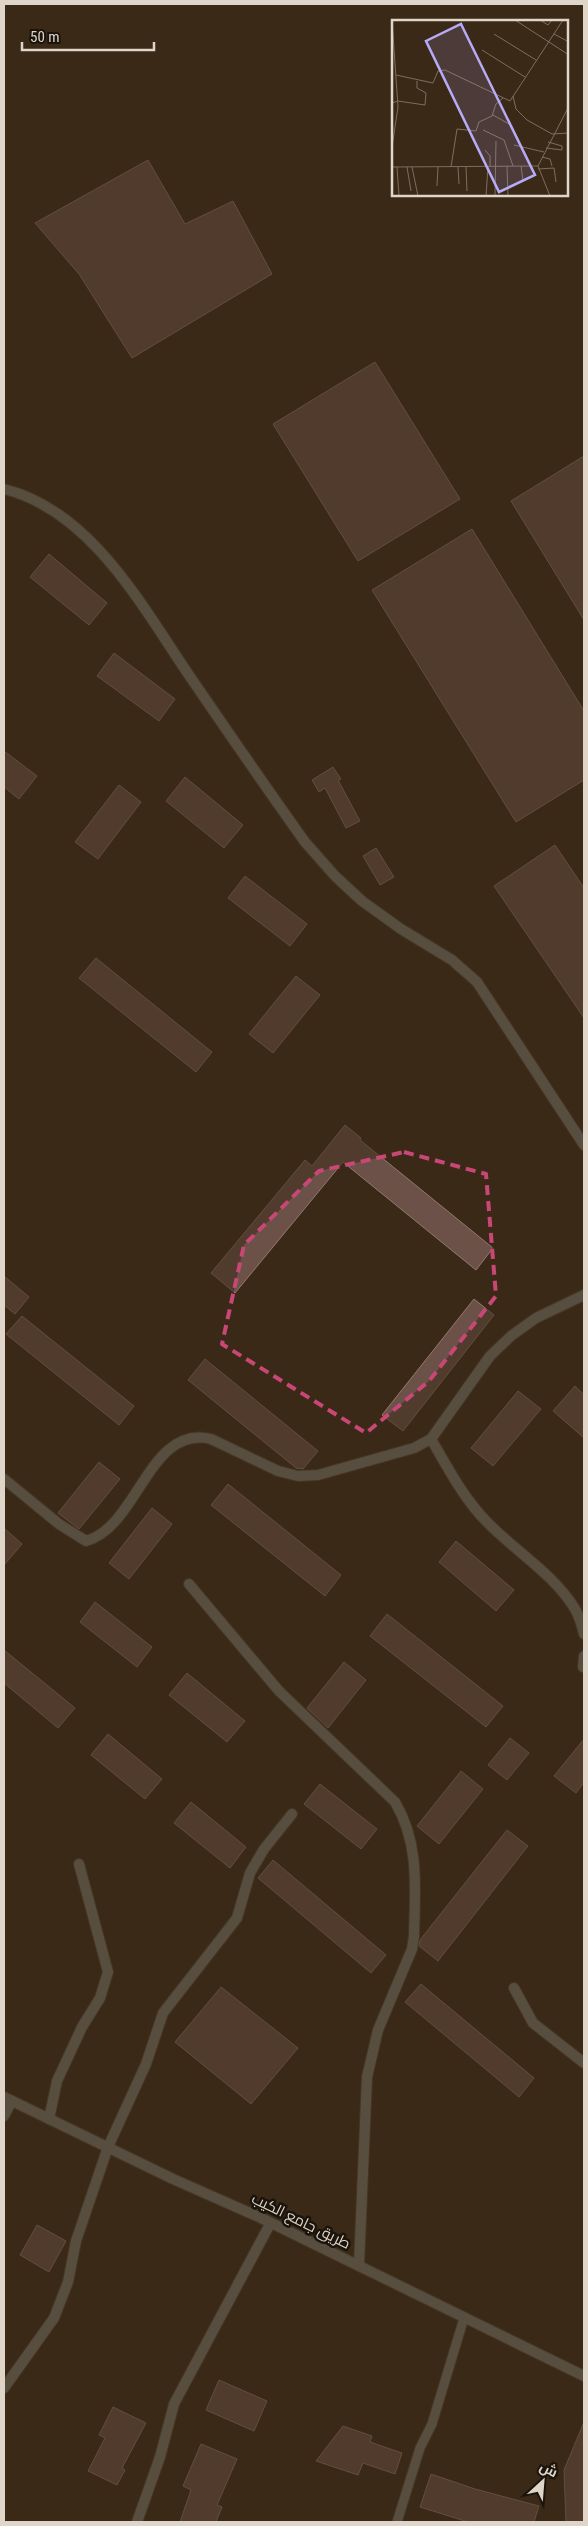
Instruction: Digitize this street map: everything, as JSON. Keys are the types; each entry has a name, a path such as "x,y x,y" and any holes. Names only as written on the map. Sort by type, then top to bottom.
{"street":[{"path":"4,489 45,503 89,541 126,581 305,842 335,876 362,901 401,929 452,960 476,982 584,1145"},
{"path":"4,1479 59,1524 86,1540 98,1538 111,1526 164,1454 185,1439 199,1436 211,1439 278,1471 298,1476 318,1475 400,1453 431,1439 490,1356 511,1336 536,1318 584,1295"},
{"path":"431,1439 469,1501 486,1522 545,1575 564,1595 575,1610 584,1634"},
{"path":"189,1584 279,1691 395,1802 406,1820 414,1848 414,1936 412,1949 378,2030 367,2077 359,2265"},
{"path":"4,2388 54,2318 68,2282 76,2241 108,2147 146,2064 163,2013 237,1918 250,1873 264,1849 292,1814"},
{"path":"50,2119 57,2081 82,2027 100,1998 108,1972 79,1864"},
{"path":"514,1988 534,2023 584,2063"},
{"path":"4,2116 8,2099"},
{"name":"طريق جامع الكيب","path":"8,2099 359,2265 584,2376"},
{"path":"137,2522 160,2457 174,2404 270,2224"}],"lane":[{"path":"397,2522 420,2448 432,2424 464,2318"}],"highlighted area":[{"path":"404,1152 486,1174 496,1296 429,1381 366,1433 222,1344 244,1245 319,1171"}],"building":[{"path":"148,160 185,224 233,201 272,274 132,358 79,274 35,223"},
{"path":"375,362 460,499 358,561 273,424"},
{"path":"584,456 584,620 511,501"},
{"path":"472,529 584,711 584,780 516,822 372,590"},
{"path":"49,554 107,603 89,625 30,577"},
{"path":"114,653 175,699 159,721 97,676"},
{"path":"4,751 37,776 19,799 4,787"},
{"path":"333,767 341,779 338,780 360,821 346,828 325,788 319,792 312,780"},
{"path":"185,777 243,825 224,848 166,801"},
{"path":"119,785 141,802 98,859 75,842"},
{"path":"555,845 584,888 584,1018 494,886"},
{"path":"376,848 394,877 380,885 363,856"},
{"path":"245,876 307,924 290,946 228,898"},
{"path":"96,958 212,1052 196,1072 79,978"},
{"path":"296,976 320,995 273,1053 249,1034"},
{"path":"345,1125 361,1138 360,1140 493,1248 476,1270 343,1162 235,1293 211,1273 305,1160 312,1166"},
{"path":"4,1276 29,1297 15,1314 4,1305"},
{"path":"474,1299 494,1315 403,1431 382,1415"},
{"path":"22,1316 134,1406 119,1425 6,1334"},
{"path":"205,1359 318,1451 303,1469 296,1468 188,1380"},
{"path":"575,1386 584,1395 584,1438 553,1411"},
{"path":"518,1391 541,1409 493,1466 471,1448"},
{"path":"99,1462 120,1479 79,1529 58,1513"},
{"path":"228,1484 341,1575 325,1596 211,1505"},
{"path":"152,1508 172,1524 129,1579 109,1563"},
{"path":"4,1528 22,1544 4,1565"},
{"path":"456,1541 514,1590 496,1611 439,1562"},
{"path":"95,1602 152,1647 137,1667 80,1622"},
{"path":"387,1614 503,1706 486,1727 370,1636"},
{"path":"4,1650 75,1708 58,1728 4,1683"},
{"path":"344,1662 366,1680 328,1728 307,1708"},
{"path":"187,1673 245,1721 227,1742 169,1695"},
{"path":"108,1734 162,1779 145,1799 91,1755"},
{"path":"510,1738 529,1753 507,1780 488,1765"},
{"path":"584,1739 584,1782 576,1793 554,1776"},
{"path":"461,1771 483,1789 439,1844 417,1826"},
{"path":"320,1784 377,1829 361,1849 304,1804"},
{"path":"191,1802 246,1847 230,1868 174,1823"},
{"path":"507,1830 528,1846 438,1961 419,1946 420,1940"},
{"path":"273,1860 386,1955 371,1973 258,1878"},
{"path":"421,1984 534,2078 519,2097 405,2002"},
{"path":"221,1987 298,2048 251,2104 175,2042"},
{"path":"37,2225 66,2241 49,2272 20,2255"},
{"path":"219,2380 267,2401 254,2431 206,2410"},
{"path":"113,2407 146,2423 122,2468 125,2470 117,2485 88,2471 105,2438 99,2435"},
{"path":"584,2422 584,2522 566,2522 564,2470"},
{"path":"343,2426 372,2436 370,2442 402,2453 395,2474 363,2463 358,2475 316,2461"},
{"path":"201,2444 237,2459 217,2505 222,2507 216,2522 180,2522 191,2490 183,2486"},
{"path":"431,2474 475,2489 539,2506 534,2522 468,2522 420,2507"}]}
